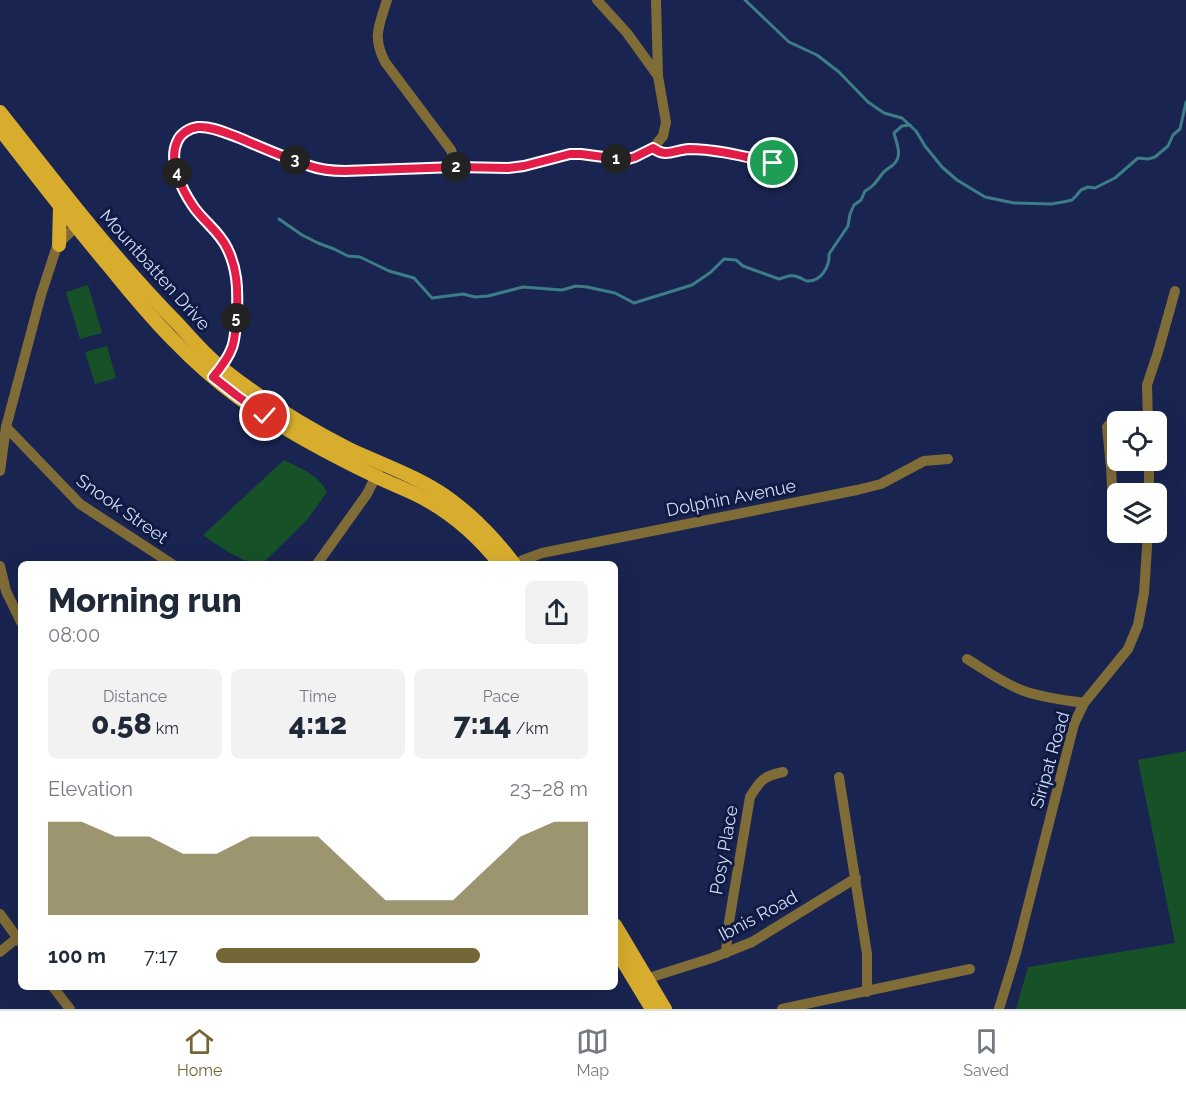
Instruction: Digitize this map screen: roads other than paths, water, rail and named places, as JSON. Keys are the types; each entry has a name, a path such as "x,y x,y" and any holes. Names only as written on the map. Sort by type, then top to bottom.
{"main road":[{"name":"Mountbatten Drive","path":"0,112 140,305 168,334 217,372 255,409 288,430 379,470 425,484 449,499 473,517 513,561"},
{"name":"Mountbatten Drive","path":"0,129 60,207 80,223"},
{"path":"59,245 60,207"},
{"name":"Mountbatten Drive","path":"379,470 449,514 488,549 498,561"},
{"path":"618,931 643,983 652,1009"},
{"path":"618,952 665,1009"}],"street":[{"path":"387,0 377,33 380,52 385,62 451,150 456,167"},
{"path":"597,0 627,33 658,76"},
{"path":"217,372 230,354 236,332 235,267 227,246 193,206 176,169 173,155 178,138 183,133 199,127 210,128 309,166 345,171 456,167 508,168 570,154 628,159 653,148 663,136 666,122 658,76 656,0"},
{"path":"653,148 659,153 688,149 740,155 773,163"},
{"path":"0,471 6,427 41,295 59,245 80,223"},
{"path":"1148,411 1148,385 1175,291"},
{"name":"Snook Street","path":"6,427 80,504 167,561"},
{"name":"Dolphin Avenue","path":"521,561 542,553 857,490 880,484 924,461 948,459"},
{"path":"319,561 367,494 379,470"},
{"name":"Siripat Road","path":"999,1009 1019,941 1074,724 1084,703 1128,649 1138,625 1144,593 1147,543"},
{"path":"0,566 6,591 18,616"},
{"path":"967,659 1011,686 1024,691 1084,703"},
{"name":"Posy Place","path":"726,953 728,928 750,797 759,781 783,772"},
{"path":"839,777 867,954 867,992"},
{"name":"Ibnis Road","path":"643,983 655,975 726,953 763,936 856,878"},
{"path":"0,914 18,940"},
{"path":"0,952 18,942"},
{"path":"782,1009 970,969"},
{"path":"55,990 70,1009"}],"waterway":[{"path":"745,0 789,42 817,55 839,72 868,102 884,113 902,118 916,131 942,167 957,180 985,197 1014,203 1051,204 1072,200 1081,190 1088,187 1095,188 1115,178 1138,158 1155,157 1168,146 1173,135 1180,129 1186,102"},
{"path":"279,219 318,243 348,256 360,257 389,271 414,278 432,298 463,294 475,297 488,296 523,287 562,290 576,286 615,293 634,303 692,285 711,272 724,259 736,260 743,266 779,279 793,276 812,281 824,272 829,254 848,226 854,205 861,200 865,191 896,162 898,150 894,133 902,126 910,125"}]}
